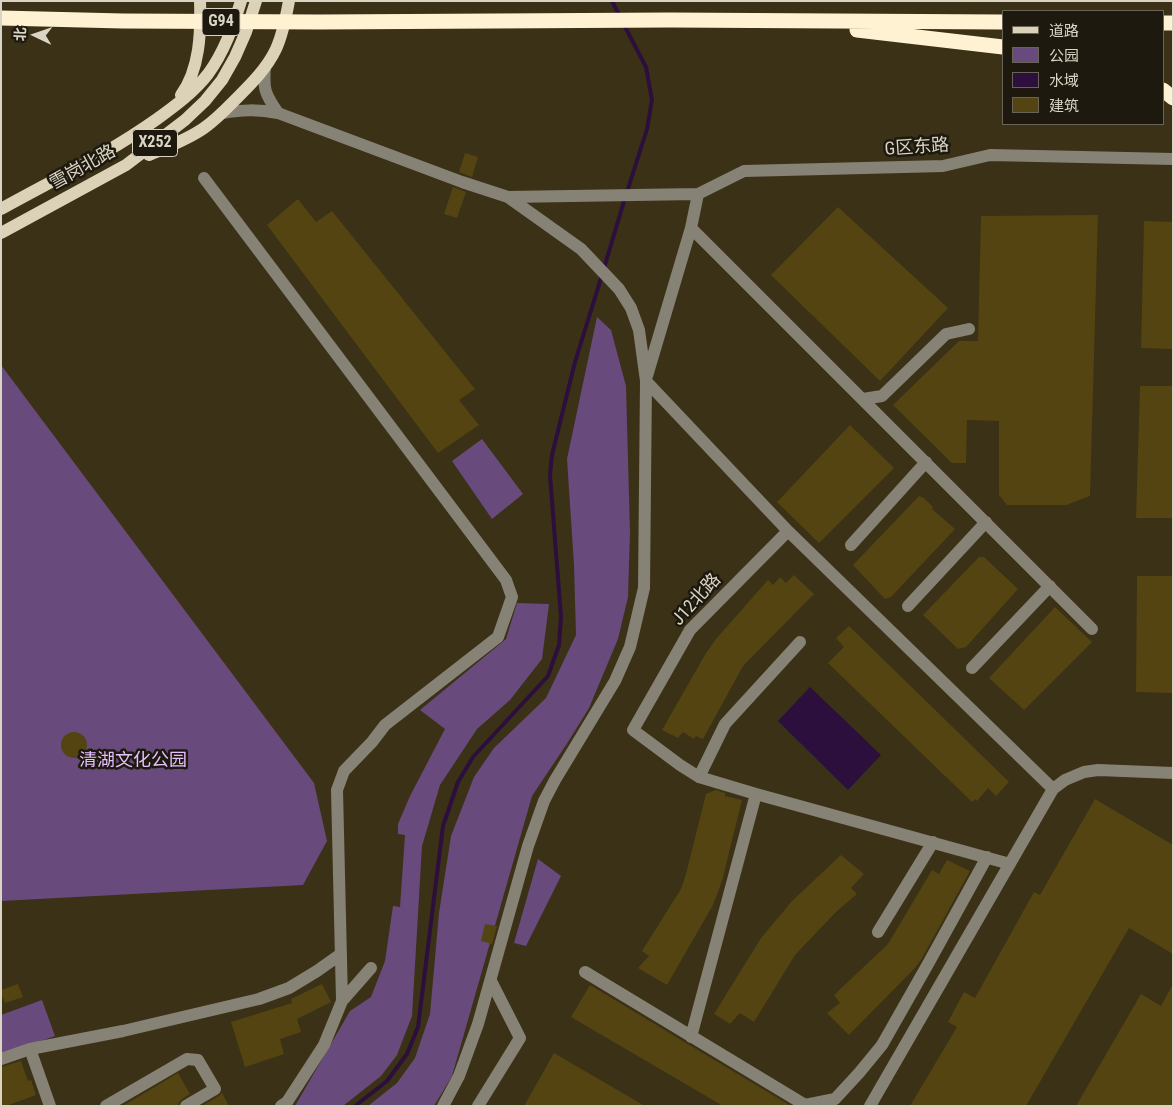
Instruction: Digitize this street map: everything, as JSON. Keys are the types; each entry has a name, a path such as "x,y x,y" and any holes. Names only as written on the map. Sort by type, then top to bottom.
{"highway":[{"name":"G94","path":"1,18 319,22 596,20 1002,22"},
{"path":"786,21 1002,47"}],"main road":[{"path":"171,109 187,88 195,67 200,1"},
{"name":"雪岗北路","path":"1,209 145,128 190,93 207,76 218,59 228,38 241,1"},
{"name":"雪岗北路","path":"1,233 126,165 185,120 205,101 222,80 246,32 256,1"},
{"path":"126,165 186,138 204,128 222,113 265,67 276,50 284,27 289,1"}],"street":[{"path":"265,67 264,83 268,99 278,113"},
{"path":"222,113 243,110 278,113 462,182 508,197 581,249 619,289 631,308 639,330 646,381 644,588 630,647 615,681 544,801 528,846 478,1024 459,1076 443,1106"},
{"name":"G区东路","path":"698,194 744,171 942,166 990,155 1173,159"},
{"path":"204,178 506,580 512,597 498,637 386,725 344,771 337,790 342,1001"},
{"path":"508,197 698,194 691,228 646,381"},
{"path":"691,228 1092,629"},
{"path":"863,399 882,396 946,334 969,329"},
{"path":"646,381 788,531 1053,790"},
{"path":"851,545 926,462"},
{"path":"908,606 986,522"},
{"name":"J12北路","path":"699,777 633,730 690,630 788,531"},
{"path":"972,668 1050,586"},
{"path":"800,642 725,724 699,777 1010,864"},
{"path":"870,1106 1053,790 1065,780 1084,772 1098,770 1173,773"},
{"path":"690,1036 756,794"},
{"path":"878,932 933,842"},
{"path":"585,972 805,1105 835,1099 882,1045 987,857"},
{"path":"1,1059 30,1049 123,1031 259,999 289,988 341,954"},
{"path":"281,1106 287,1102 324,1045 342,1001 371,968"},
{"path":"478,1106 520,1038 491,980"},
{"path":"30,1049 50,1106"},
{"path":"106,1106 187,1059 198,1060 215,1089 186,1106"}],"green space":[{"path":"597,317 611,330 626,386 630,533 628,597 618,639 589,708 532,796 452,1076 434,1106 368,1106 397,1083 415,1058 430,1014 439,913 451,836 474,777 494,748 546,698 576,635 574,565 567,459"},
{"name":"清湖文化公园","path":"1,365 314,783 327,841 303,885 1,901"},
{"path":"482,439 523,494 492,519 452,461"},
{"path":"517,603 549,604 542,659 510,700 477,729 440,785 422,846 412,1016 397,1055 381,1076 343,1106 295,1106 350,1011 371,997 385,961 393,906 400,907 405,835 398,834 398,824 410,796 445,729 420,710 506,639"},
{"path":"538,859 561,876 526,946 514,943"},
{"path":"42,1000 55,1036 1,1055 1,1015"}],"water":[{"path":"810,687 881,755 848,790 778,721"}],"building":[{"path":"465,153 478,157 472,177 459,172"},
{"path":"453,187 466,192 457,218 444,214"},
{"path":"298,199 316,222 332,211 475,389 459,400 479,425 438,453 267,225"},
{"path":"838,207 948,308 880,381 771,275"},
{"path":"1098,215 1090,496 1066,505 1007,505 999,495 999,421 967,420 966,463 952,463 893,405 959,341 978,341 981,216"},
{"path":"1144,221 1173,222 1173,349 1141,348"},
{"path":"1140,386 1173,386 1173,518 1136,518"},
{"path":"850,425 894,468 819,543 777,502"},
{"path":"919,496 924,498 933,507 932,509 955,529 891,597 885,599 853,565"},
{"path":"979,557 984,557 1018,589 966,647 958,649 923,615"},
{"path":"794,575 814,594 743,666 703,739 696,736 694,739 683,732 678,738 662,730 716,639 768,580 773,585 780,577 786,583"},
{"path":"1137,576 1173,576 1173,693 1136,692"},
{"path":"1055,607 1092,642 1024,710 989,678"},
{"path":"849,626 1009,782 996,796 988,788 977,801 975,799 972,802 828,663 844,647 836,638"},
{"path":"74,732 83,736 87,745 83,754 74,758 65,754 61,745 65,736"},
{"path":"716,790 725,793 725,796 742,800 722,881 713,905 667,985 638,968 649,956 642,951 681,889 706,794"},
{"path":"1095,799 1173,845 1173,954 1129,928 1026,1106 910,1106 957,1027 948,1022 964,992 975,998 1034,892 1040,895"},
{"path":"841,855 864,874 851,888 857,894 837,911 795,955 754,1022 740,1013 730,1024 714,1014 761,938 792,901"},
{"path":"947,860 970,871 921,960 849,1035 827,1013 840,1003 834,995 888,944 932,870 939,874"},
{"path":"485,924 497,926 492,944 481,941"},
{"path":"18,984 23,997 5,1003 1,990"},
{"path":"322,984 331,1002 297,1019 301,1032 280,1039 284,1054 245,1067 231,1022 292,1003 291,999"},
{"path":"1173,984 1173,1106 1076,1106 1141,994 1161,1006"},
{"path":"590,985 791,1106 723,1106 571,1017"},
{"path":"554,1053 645,1106 524,1106"},
{"path":"21,1061 28,1081 31,1080 36,1095 1,1106 1,1067"},
{"path":"178,1073 190,1094 179,1102 178,1106 123,1106"},
{"path":"222,1093 229,1106 202,1106 219,1096"}],"waterway":[{"path":"612,1 620,17"},
{"path":"623,23 646,67 652,100 647,129 627,192"},
{"path":"604,268 625,198"},
{"path":"355,1106 387,1081 407,1054 418,1027 443,826 458,782 473,757 548,676 559,645 561,617 550,475 552,455 575,362 602,275"}]}
